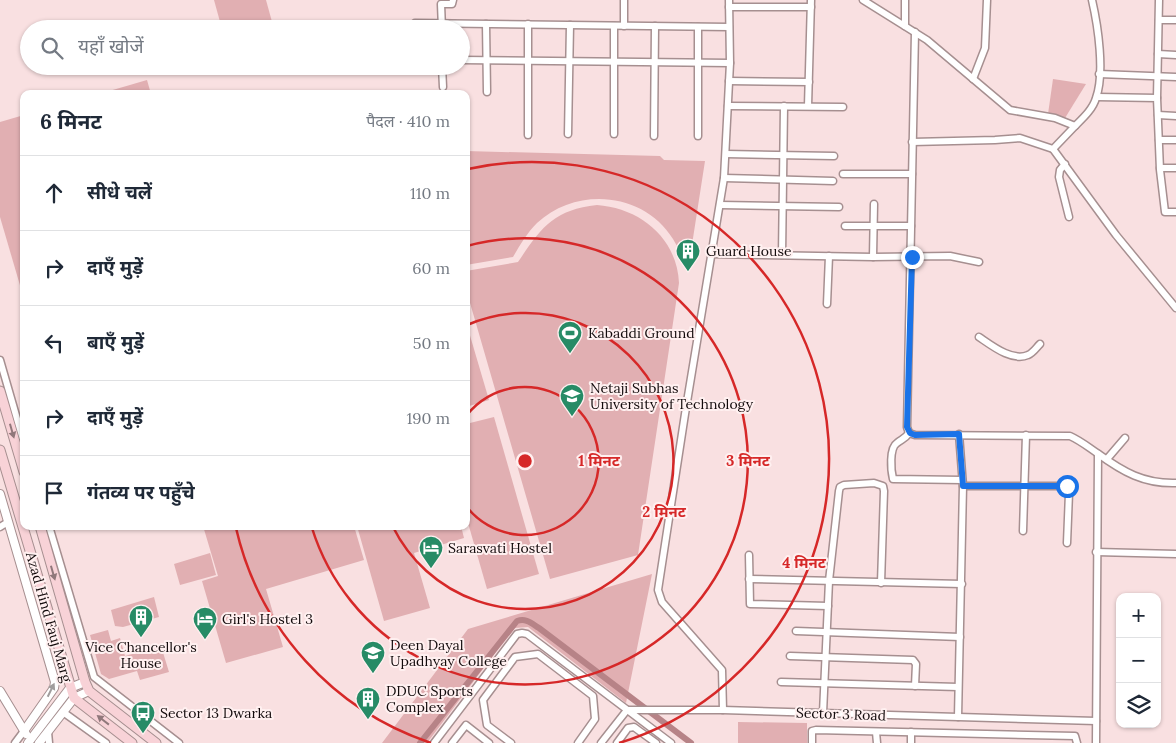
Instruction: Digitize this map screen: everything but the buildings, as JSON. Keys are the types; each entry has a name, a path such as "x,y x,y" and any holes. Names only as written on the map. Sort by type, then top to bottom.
{"main road":[{"path":"0,391 20,458"},
{"name":"Azad Hind Fauj Marg","path":"0,450 20,518"},
{"name":"Azad Hind Fauj Marg","path":"24,530 74,698"},
{"name":"Azad Hind Fauj Marg","path":"41,530 89,691"},
{"path":"89,691 156,743"},
{"path":"74,698 132,743"}],"street":[{"path":"442,20 441,4 452,4 453,0"},
{"path":"624,0 624,26"},
{"path":"863,0 915,32 1010,110 1055,118 1075,126"},
{"path":"905,0 905,26"},
{"path":"973,79 985,48 987,0"},
{"path":"1053,149 1092,107 1097,97 1100,48 1092,0"},
{"path":"1159,0 1157,98 1160,168 1165,212 1176,212"},
{"path":"723,710 722,670 662,602 658,590 679,449 724,178 730,63 729,3 811,4 808,106"},
{"path":"1158,20 1176,20"},
{"path":"486,24 487,92"},
{"path":"528,24 528,135"},
{"path":"470,25 729,27"},
{"path":"568,134 570,25"},
{"path":"614,26 614,134"},
{"path":"654,136 655,26"},
{"path":"698,27 698,136"},
{"path":"915,32 912,142 912,257 907,427 910,433 915,435 1070,436 1139,478 1152,482 1176,483"},
{"path":"1158,54 1176,55"},
{"path":"470,60 570,63 730,63"},
{"path":"1099,74 1176,77"},
{"path":"442,75 443,87"},
{"path":"729,81 809,82"},
{"path":"1097,97 1157,98"},
{"path":"728,106 843,107"},
{"path":"782,255 784,106"},
{"path":"1158,115 1176,116"},
{"path":"912,142 1020,138 1053,149 1116,235 1176,308"},
{"path":"1159,140 1176,140"},
{"path":"726,154 834,156"},
{"path":"1065,164 1060,170 1059,177 1069,217"},
{"path":"1160,168 1176,168"},
{"path":"843,174 912,174"},
{"path":"724,178 833,181"},
{"path":"873,257 874,204"},
{"path":"720,205 839,207"},
{"path":"845,226 911,226"},
{"path":"711,254 873,257 950,256 979,262"},
{"path":"827,304 829,256"},
{"path":"979,337 1004,352 1019,356 1026,356 1040,344"},
{"path":"0,360 20,429"},
{"path":"910,433 906,439 896,443 892,448 893,479 1024,486 1067,486 1069,493 1067,543"},
{"path":"958,717 963,483 959,434"},
{"path":"1023,531 1026,435"},
{"path":"1106,459 1125,438"},
{"path":"1096,743 1098,454"},
{"path":"823,713 829,581 840,487 844,484 874,483 882,486 884,491 881,583"},
{"path":"0,494 54,682 54,688 15,743"},
{"path":"0,527 8,522"},
{"path":"49,530 94,677 179,743"},
{"path":"1096,552 1176,554"},
{"path":"749,555 750,604 828,606"},
{"path":"749,579 962,584"},
{"path":"796,631 960,638"},
{"path":"434,743 517,634 522,633 527,634 671,743"},
{"path":"511,743 487,725 483,700 515,657 538,654 593,696 596,719 579,742"},
{"path":"790,656 914,660 916,664 914,686"},
{"path":"0,692 29,741 70,688 85,682"},
{"path":"781,682 824,683 829,685 958,687"},
{"path":"40,743 74,698 89,691"},
{"path":"602,743 627,710"},
{"name":"Sector 3 Road","path":"627,710 723,710 1096,721"},
{"path":"63,712 106,743"},
{"path":"452,743 466,725 489,743"},
{"path":"617,743 628,728 634,727 656,743"},
{"path":"812,743 811,734 812,731 816,730 1075,736 1077,743"},
{"path":"48,732 49,743"},
{"path":"876,732 877,743"},
{"path":"911,732 911,743"}],"shaded area":[{"path":"214,0 266,0 272,20 220,20"},
{"path":"1053,79 1086,84 1065,118 1048,114"},
{"path":"147,80 150,90 113,90"},
{"path":"20,116 20,285 0,217 0,122"},
{"path":"470,151 660,156 664,160 705,161 689,264 685,264 673,239 660,223 645,211 628,204 590,199 571,203 553,211 537,223 513,257 470,264"},
{"path":"597,205 613,207 628,212 653,228 664,239 671,252 677,267 679,283 638,555 550,579 470,303 470,270 518,262 534,239 550,223 569,211"},
{"path":"470,336 489,400 470,406"},
{"path":"494,417 539,574 487,589 470,530 470,423"},
{"path":"204,530 355,530 364,560 266,589 283,647 226,663 202,581 218,576"},
{"path":"358,530 462,530 464,538 414,553 430,608 384,621"},
{"path":"210,553 216,575 180,585 174,564"},
{"path":"652,574 626,703 528,627 514,628 427,743 382,743 468,629"},
{"path":"154,597 159,617 123,627 115,626 111,610"},
{"path":"108,630 111,641 120,638 125,656 161,646 169,672 140,680 137,671 109,679 101,674 90,635"},
{"path":"738,722 807,723 807,743 738,743"}],"waterway":[{"path":"420,743 517,621 523,620 539,628 691,743"}],"place":[{"name":"Guard House","path":"688,272"},
{"name":"Kabaddi Ground","path":"570,354"},
{"name":"Netaji Subhas University of Technology","path":"572,417"},
{"name":"Sarasvati Hostel","path":"431,569"},
{"name":"Vice Chancellor's House","path":"141,638"},
{"name":"Girl's Hostel 3","path":"205,640"},
{"name":"Deen Dayal Upadhyay College","path":"373,674"},
{"name":"DDUC Sports Complex","path":"368,720"},
{"name":"Sector 13 Dwarka","path":"143,734"}],"route":[{"path":"912,257 907,427 910,433 915,435 959,434 963,486 1067,486"}]}
